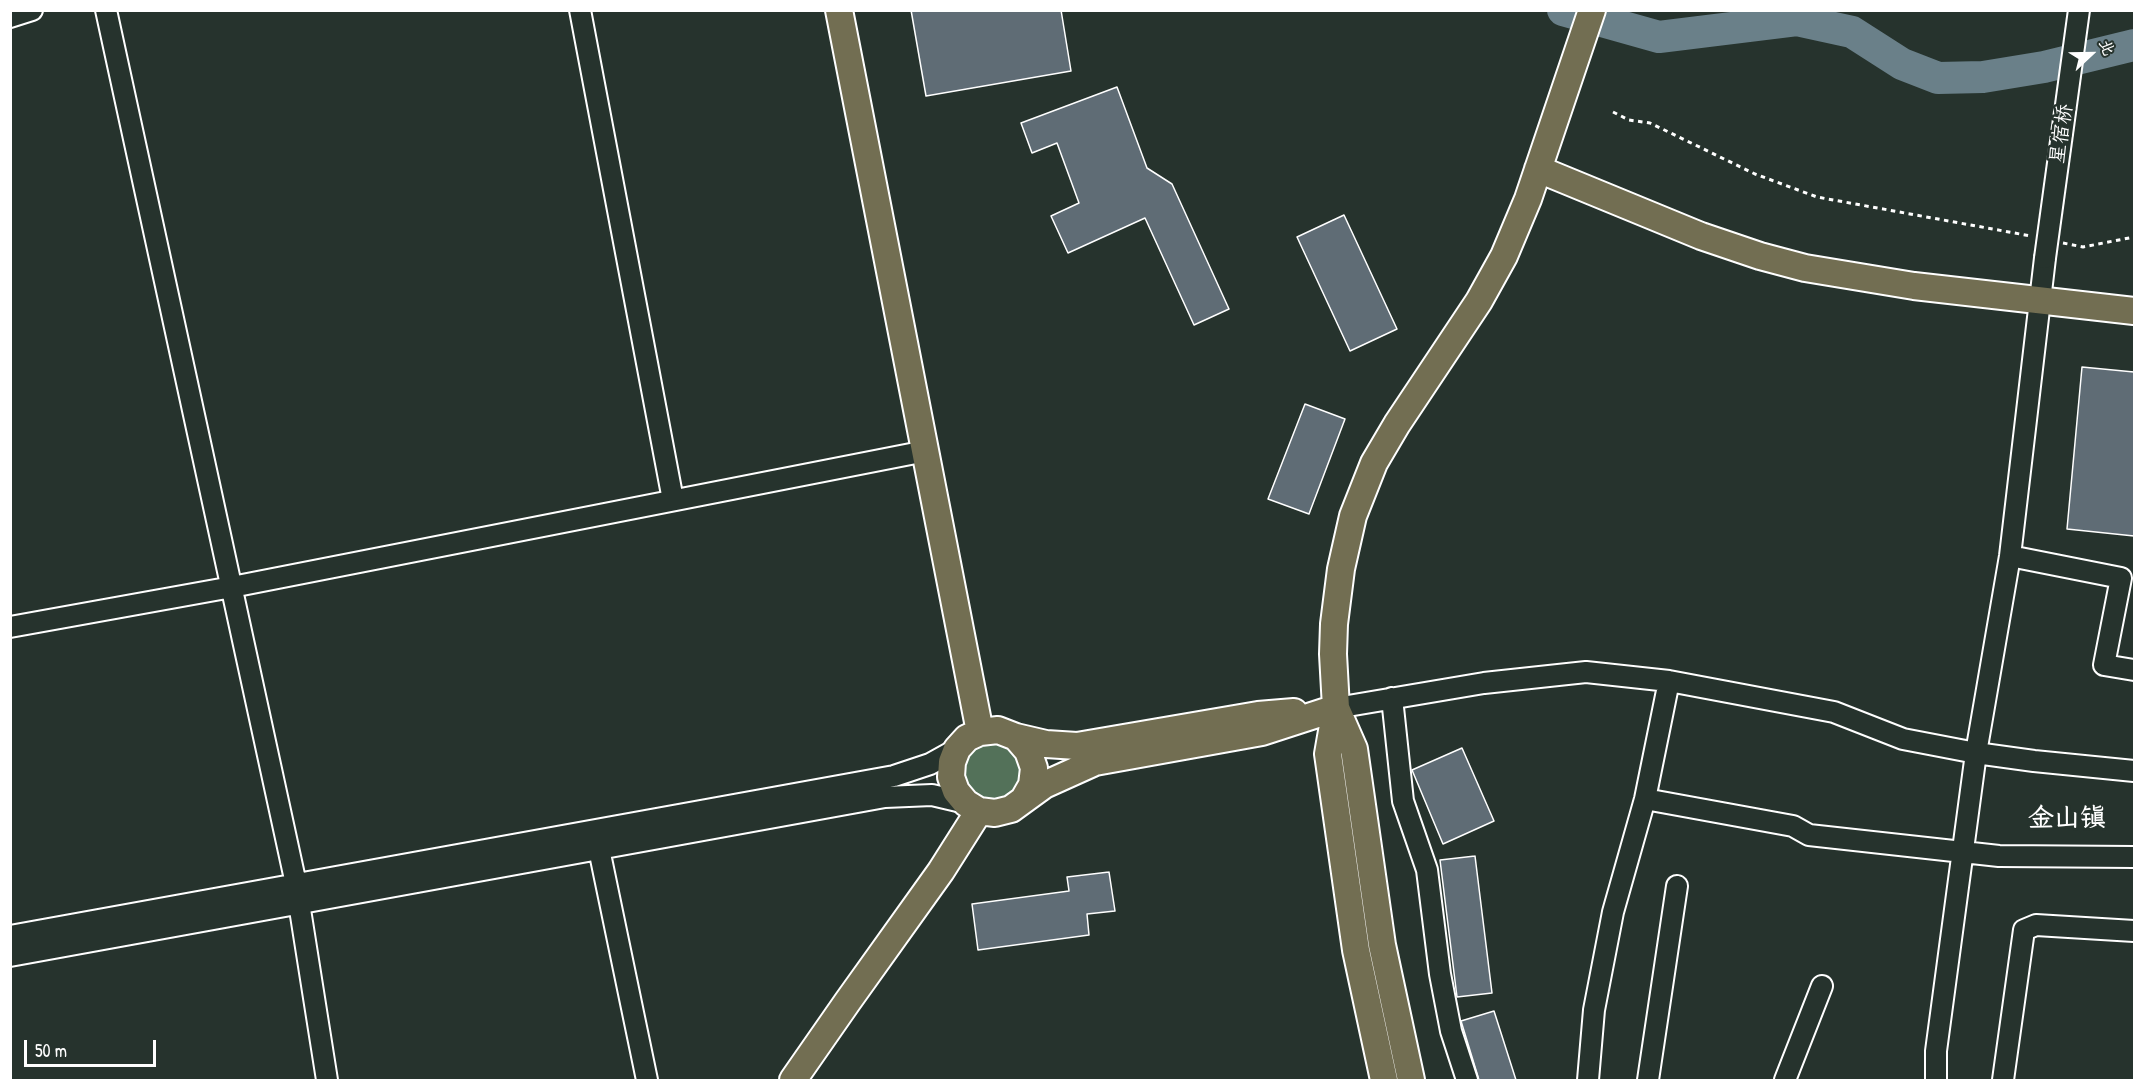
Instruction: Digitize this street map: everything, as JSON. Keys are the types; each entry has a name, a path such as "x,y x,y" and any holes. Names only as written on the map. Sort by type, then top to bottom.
{"main road":[{"path":"839,10 980,732"},
{"path":"1384,1080 1356,950 1328,754 1336,708 1333,654 1336,596 1347,539 1362,491 1374,463 1396,424 1491,281 1515,231 1592,10"},
{"path":"1542,157 1701,236 1784,262 1894,283 2134,311"},
{"path":"1336,708 1262,732 1095,762 1066,774 1011,809 995,813 972,807 956,791 951,777 952,762 957,749 967,738 980,732 998,730 1046,744 1077,746 1258,714 1336,708"},
{"path":"1336,708 1354,749 1382,945 1411,1080"},
{"path":"1016,737 1028,751 1034,768 1032,784 1024,799"},
{"path":"794,1080 941,871 972,807"}],"street":[{"path":"10,17 32,10"},
{"path":"106,10 298,894 327,1080"},
{"path":"580,10 674,500"},
{"name":"星宿桥","path":"1936,1080 1936,1051 1976,753 2010,556 2045,258 2079,10"},
{"path":"10,627 232,587 926,451"},
{"path":"2010,556 2121,578 2104,665 2134,670"},
{"path":"1336,708 1484,683 1586,672 1668,681 1834,712 1903,739 1976,753 2134,771"},
{"path":"1588,1080 1594,1010 1613,912 1645,799 1668,681"},
{"path":"1392,698 1403,801 1427,870 1440,974 1451,1031 1467,1080"},
{"path":"10,956 298,894 894,776 930,764 957,749"},
{"path":"10,936 599,849 893,796 932,795 972,807"},
{"path":"1645,799 1793,826 1809,835 1999,856 2134,857"},
{"path":"599,849 647,1080"},
{"path":"1648,1080 1677,886"},
{"path":"2002,1080 2024,930 2036,925 2134,931"},
{"path":"1785,1080 1822,986"}],"path":[{"path":"1613,112 1629,120 1650,123 1755,174 1817,197 2040,238"},
{"path":"2061,243 2083,247 2134,237"}],"green space":[{"path":"983,741 1008,744 1022,765 1020,781 1016,789 1002,798 985,799 977,796 966,783 963,767 969,751"}],"building":[{"path":"911,10 1061,10 1071,71 926,96"},
{"path":"1117,87 1147,168 1172,184 1229,309 1194,325 1145,218 1068,253 1051,216 1079,203 1057,143 1032,153 1021,123"},
{"path":"1344,215 1397,329 1350,351 1297,237"},
{"path":"2082,367 2134,372 2134,536 2067,529"},
{"path":"1305,404 1345,419 1309,514 1268,499"},
{"path":"1462,748 1494,821 1443,844 1412,770"},
{"path":"1475,856 1492,993 1457,997 1440,860"},
{"path":"1109,872 1115,911 1087,914 1089,935 978,950 972,904 1069,891 1067,877"},
{"path":"1494,1011 1516,1080 1479,1080 1461,1021"}],"waterway":[{"path":"1563,10 1659,37 1797,20 1852,32 1902,64 1938,78 1983,77 2044,67 2134,45"}],"district":[{"name":"金山镇","path":"2067,819"}]}
